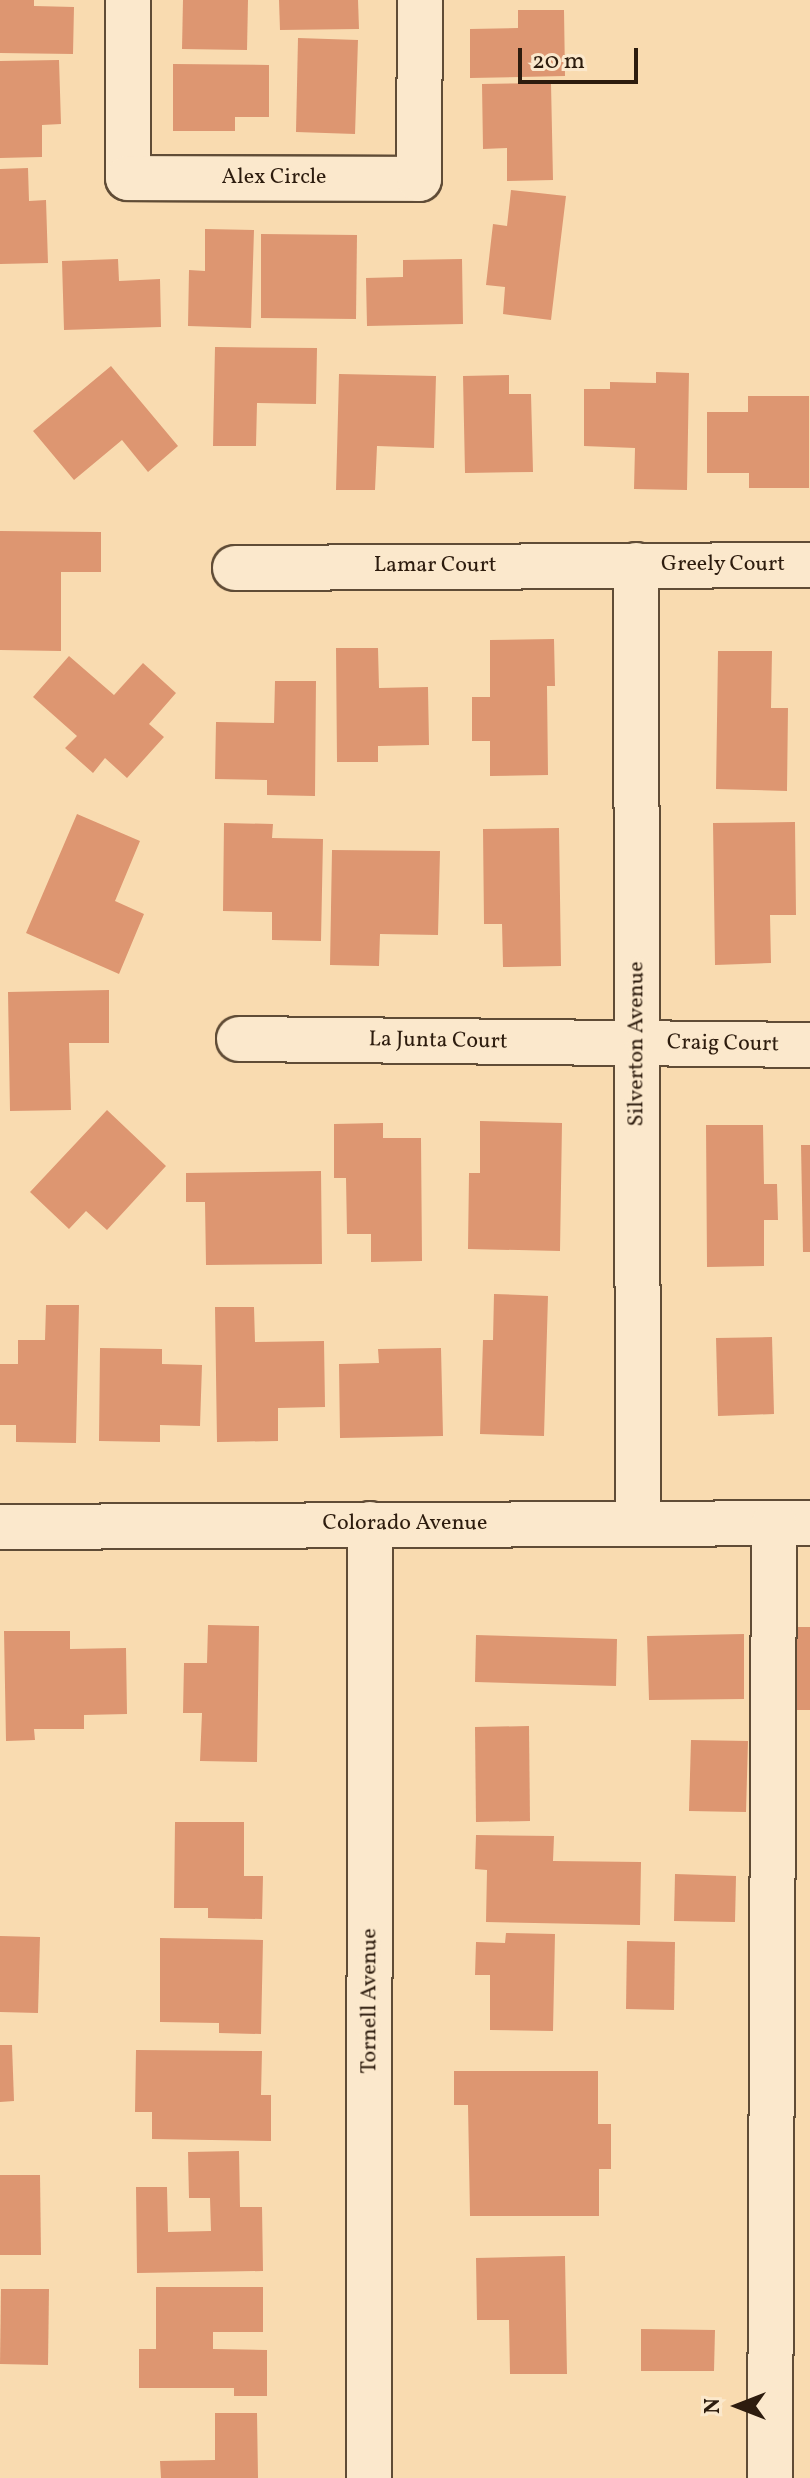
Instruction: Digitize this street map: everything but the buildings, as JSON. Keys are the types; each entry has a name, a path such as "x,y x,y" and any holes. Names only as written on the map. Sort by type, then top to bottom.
{"street":[{"name":"Alex Circle","path":"128,0 128,178 404,179 419,179 420,0"},
{"name":"Greely Court","path":"636,565 810,565"},
{"name":"Lamar Court","path":"235,568 636,565"},
{"name":"Silverton Avenue","path":"636,565 638,1523"},
{"name":"La Junta Court","path":"239,1039 637,1043"},
{"name":"Craig Court","path":"637,1043 810,1045"},
{"name":"Colorado Avenue","path":"0,1527 792,1523"},
{"path":"770,2478 792,1523"},
{"name":"Tornell Avenue","path":"369,2478 370,1524"}]}
